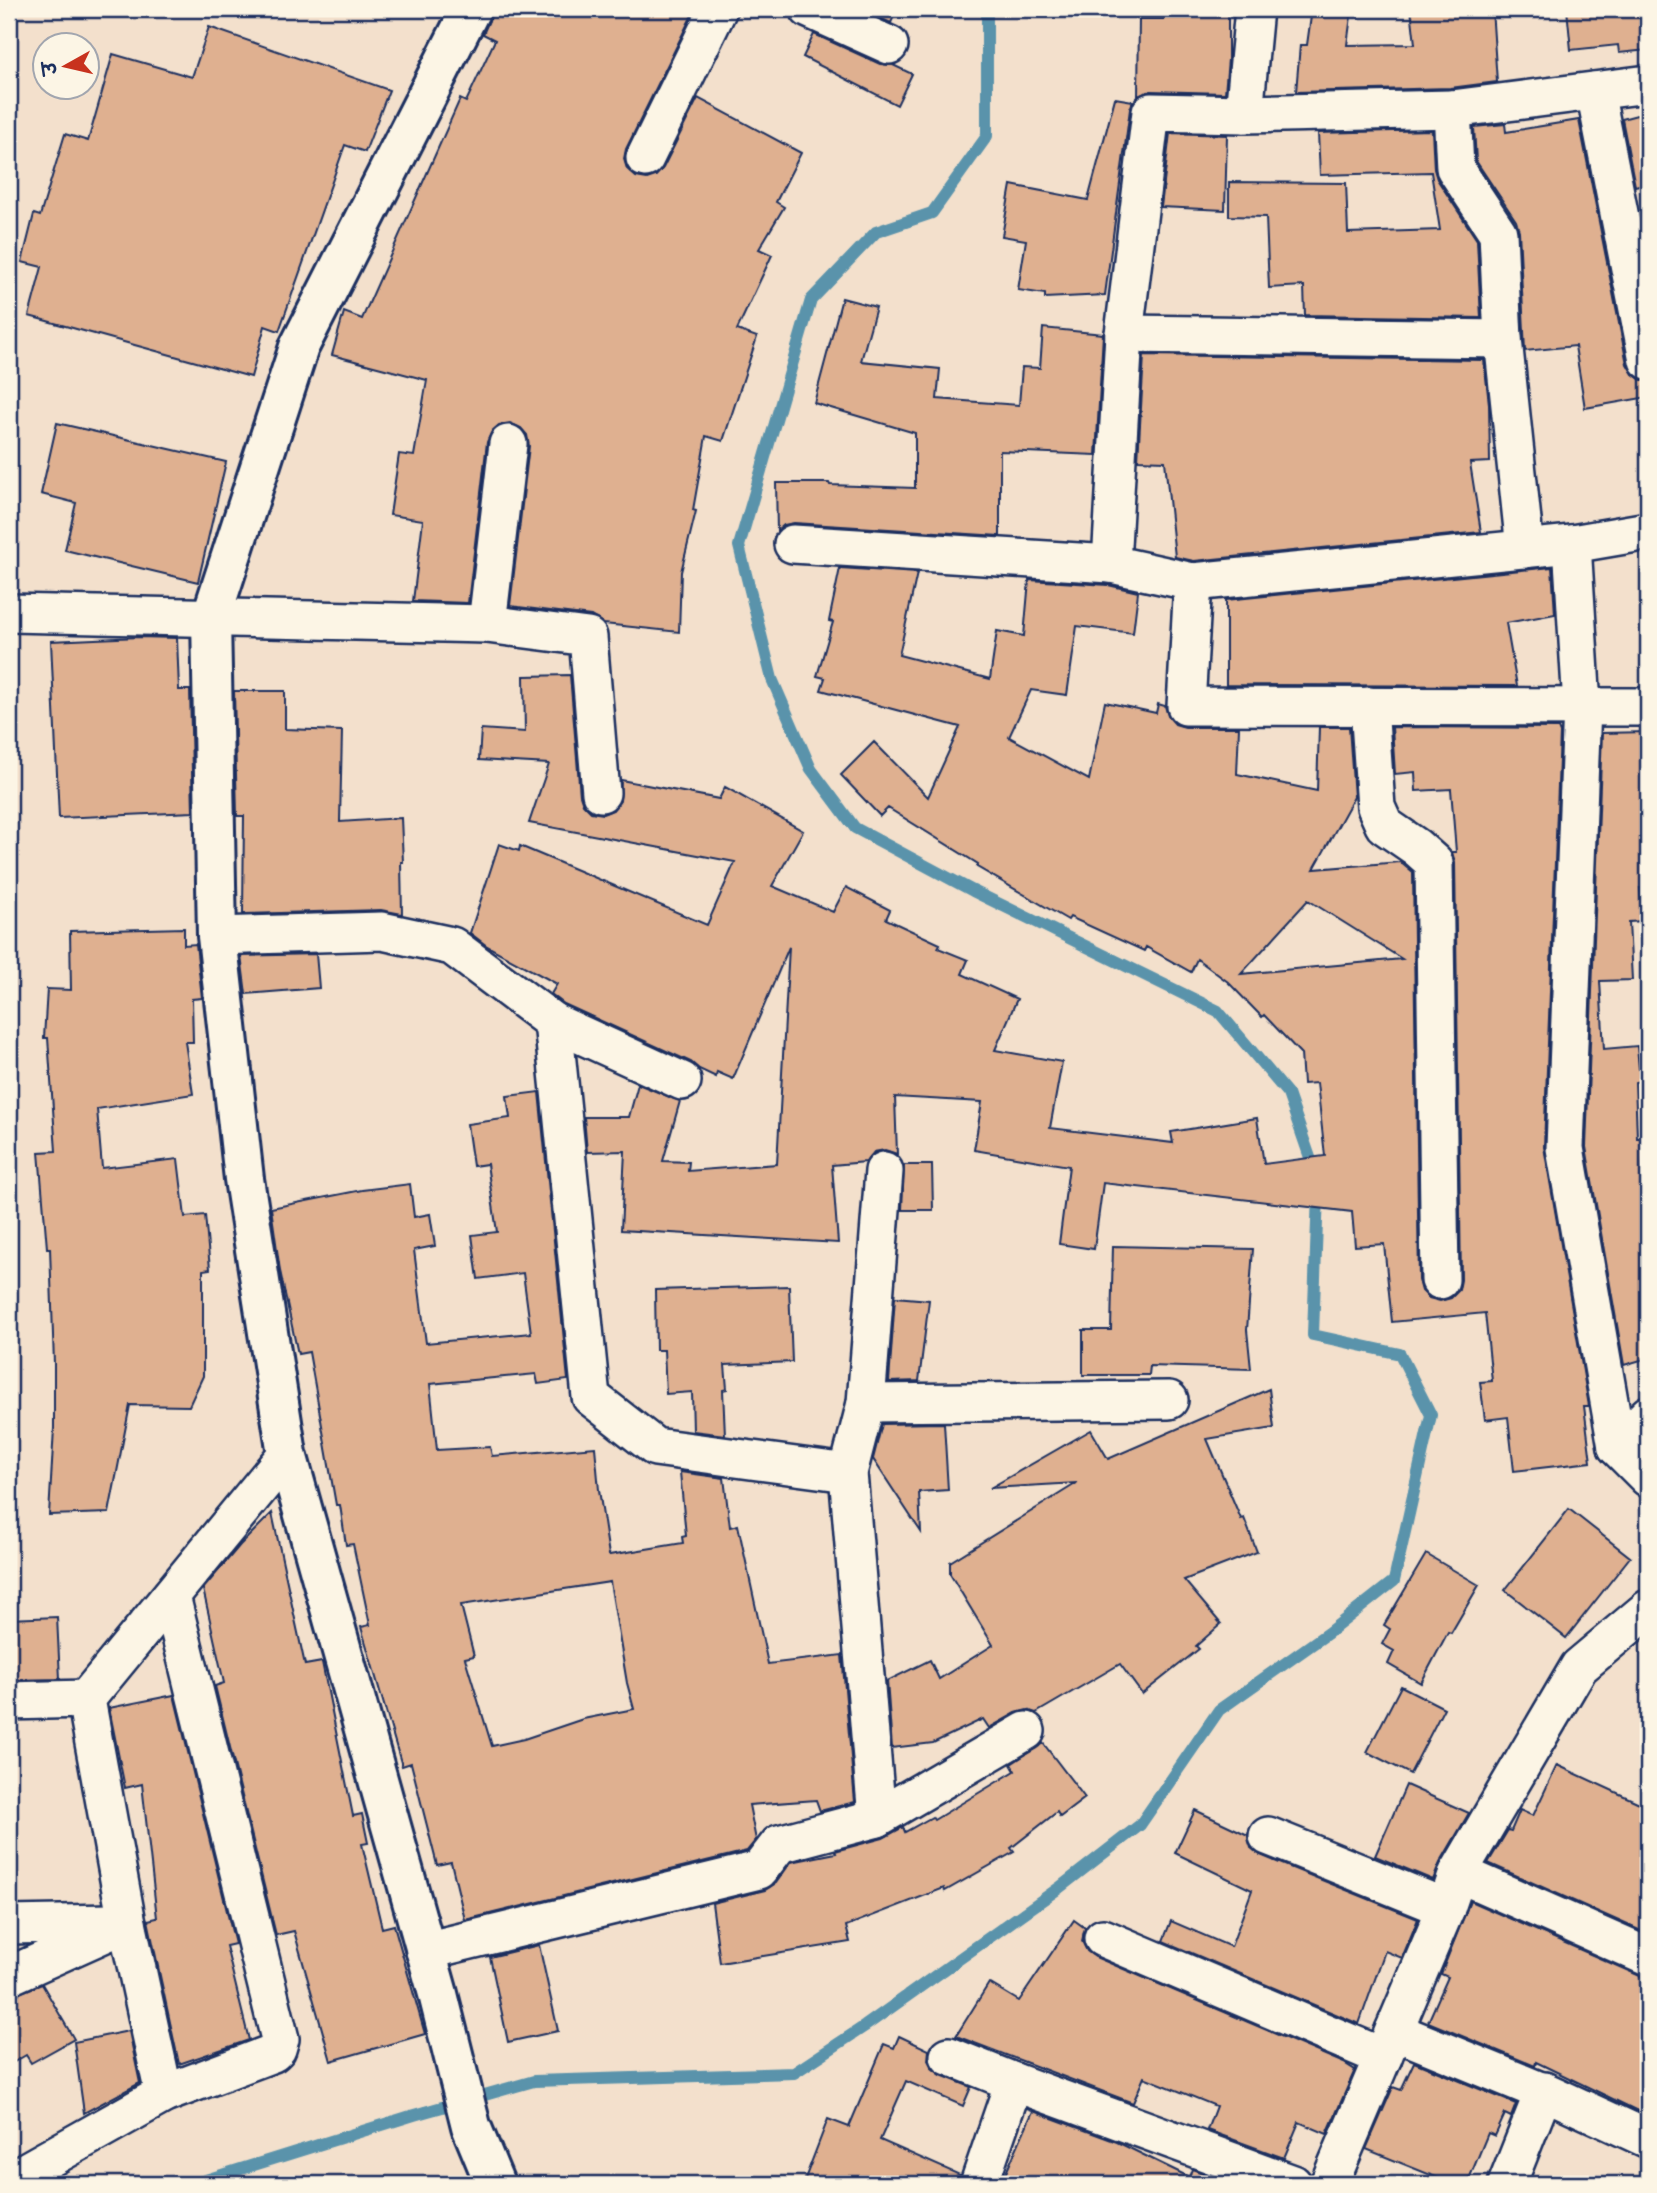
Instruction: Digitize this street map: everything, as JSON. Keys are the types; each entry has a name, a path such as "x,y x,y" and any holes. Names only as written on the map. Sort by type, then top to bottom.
{"street":[{"path":"471,9 299,347 211,618 217,936 244,1179 287,1454 471,2126 495,2184"},
{"path":"645,158 718,9"},
{"path":"809,9 889,45"},
{"path":"1244,114 1254,9"},
{"path":"1111,564 1124,334 1151,112 1244,114 1452,109 1648,84"},
{"path":"1595,91 1648,360"},
{"path":"1452,109 1455,168 1498,233 1503,339 1525,549"},
{"path":"1124,334 1503,339"},
{"path":"487,624 508,444"},
{"path":"793,544 1111,564 1193,582 1572,544 1648,531"},
{"path":"1572,544 1582,706 1565,1148 1617,1447 1648,1478"},
{"path":"1193,582 1186,706 1648,707"},
{"path":"9,614 487,624 588,637 601,793"},
{"path":"1369,706 1376,807 1384,825 1434,863 1440,1280"},
{"path":"217,936 382,931 452,946 553,1022 682,1081"},
{"path":"553,1022 591,1397 654,1447 848,1473"},
{"path":"877,1818 848,1473 866,1403 884,1171"},
{"path":"866,1403 1169,1400"},
{"path":"1617,1447 1648,1415"},
{"path":"9,1701 86,1699 287,1454"},
{"path":"9,2181 164,2094 272,2053 277,2049 280,2039 171,1595"},
{"path":"1329,2184 1446,1908 1458,1873 1579,1667 1648,1609"},
{"path":"86,1699 127,1923 164,2094"},
{"path":"425,1951 758,1870 779,1844 877,1818 1026,1731"},
{"path":"1268,1836 1446,1908"},
{"path":"1458,1873 1648,1957"},
{"path":"9,1925 127,1923"},
{"path":"9,1976 127,1923"},
{"path":"1103,1938 1388,2044 1544,2092 1648,2139"},
{"path":"949,2056 1293,2184"},
{"path":"979,2184 1014,2082"},
{"path":"1507,2184 1544,2092"}],"building":[{"path":"494,9 695,9 626,149 624,159 627,169 636,177 647,179 656,176 663,168 698,98 801,153 776,202 784,207 759,249 772,255 737,330 757,337 723,441 706,436 693,510 696,511 681,572 679,632 604,624 591,616 510,606 529,446 527,435 521,428 510,423 499,425 492,431 487,442 468,603 413,601 423,520 390,515 399,454 414,456 427,380 332,355 344,312 362,319 460,99 466,102 495,40 483,34"},
{"path":"860,9 897,9 891,23"},
{"path":"1163,9 1228,9 1225,93 1151,91 1138,96 1139,19 1163,19"},
{"path":"1312,9 1352,9 1347,45 1415,44 1411,9 1492,9 1497,82 1450,88 1296,92 1300,45 1307,45"},
{"path":"1567,9 1648,9 1648,50 1619,53 1618,45 1571,50"},
{"path":"209,27 389,90 365,152 345,145 279,331 265,326 251,377 29,316 42,267 22,262 34,214 40,216 65,134 88,141 99,102 102,102 102,92 113,54 192,77"},
{"path":"814,34 880,64 893,65 912,74 897,105 803,57"},
{"path":"1115,98 1133,101 1105,295 1045,298 1045,294 1018,290 1026,240 1002,236 1011,185 1088,200"},
{"path":"1648,112 1648,183 1635,186 1622,119"},
{"path":"1579,120 1627,364 1633,374 1641,380 1648,380 1648,397 1585,408 1575,346 1525,351 1519,231 1516,221 1476,161 1474,127 1505,124 1506,132"},
{"path":"1432,130 1437,179 1477,240 1481,318 1305,315 1304,286 1269,288 1266,217 1229,216 1229,182 1346,183 1348,233 1440,230 1431,172 1320,175 1318,133"},
{"path":"1170,133 1227,135 1225,210 1161,207"},
{"path":"842,298 876,307 861,361 940,369 937,399 1019,405 1022,367 1040,368 1043,328 1103,334 1096,455 1000,451 1000,536 794,523 784,525 777,531 776,483 915,488 915,433 814,403"},
{"path":"1144,355 1484,360 1489,404 1490,462 1470,463 1481,532 1194,561 1175,557 1165,461 1138,460"},
{"path":"57,423 226,462 198,582 65,550 76,503 41,494"},
{"path":"1552,567 1555,614 1506,623 1517,686 1226,685 1226,600"},
{"path":"840,568 917,573 899,655 990,679 997,631 1024,636 1029,580 1108,585 1138,592 1133,633 1077,626 1067,695 1031,690 1009,737 1089,780 1105,702 1156,713 1158,704 1165,706 1168,716 1175,724 1185,727 1239,727 1237,774 1317,791 1319,727 1349,727 1354,797 1314,869 1400,862 1413,873 1419,1280 1422,1291 1429,1298 1440,1301 1451,1298 1459,1290 1461,1280 1455,863 1452,852 1456,852 1451,789 1416,791 1415,772 1395,774 1392,727 1558,728 1560,733 1544,1147 1589,1406 1584,1406 1591,1462 1514,1471 1508,1417 1485,1420 1480,1382 1492,1381 1485,1313 1392,1322 1384,1244 1355,1246 1352,1212 1103,1183 1094,1249 1059,1244 1069,1166 974,1150 982,1102 895,1097 897,1154 885,1150 874,1152 866,1162 832,1165 838,1243 621,1230 625,1151 587,1152 584,1117 629,1117 638,1084 680,1101 663,1161 689,1162 688,1171 777,1164 789,947 733,1079 717,1072 716,1077 691,1062 564,1004 551,994 557,984 487,946 470,933 499,844 519,851 520,846 707,925 735,862 529,823 549,764 479,760 481,729 525,732 524,676 570,675 580,795 583,804 591,812 603,814 613,810 620,801 621,780 719,799 725,787 803,831 772,886 833,912 846,887 890,910 886,919 940,944 938,948 968,960 962,974 1017,999 995,1050 1062,1062 1050,1128 1173,1143 1171,1132 1257,1118 1264,1164 1325,1156 1317,1083 1303,1084 1301,1054 1228,982 1197,959 1191,972 1146,947 1144,951 1070,917 1068,920 977,867 978,864 888,808 880,816 841,775 874,742 928,797 960,727 821,690 825,678 817,676 833,622 829,621","holes":["1308,900 1402,959 1241,974"]},
{"path":"177,638 179,690 190,690 193,812 59,818 51,641"},
{"path":"234,691 285,691 285,729 342,731 340,822 401,818 402,914 381,910 243,914 244,816 237,816"},
{"path":"1648,732 1648,847 1642,847 1645,888 1640,888 1643,921 1629,922 1632,980 1600,981 1604,1049 1637,1046 1640,1081 1635,1082 1637,1138 1644,1138 1641,1196 1647,1196 1648,1358 1624,1365 1586,1147 1602,733"},
{"path":"184,928 184,945 196,944 202,998 192,999 193,1042 185,1042 193,1094 97,1109 102,1168 178,1159 185,1217 205,1215 210,1269 203,1270 203,1376 189,1406 130,1405 109,1513 49,1515 54,1428 54,1364 50,1248 47,1248 39,1152 56,1151 48,1038 44,1038 47,989 71,990 70,931"},
{"path":"316,954 319,988 246,994 241,956"},
{"path":"539,1092 568,1380 538,1384 536,1374 430,1384 437,1450 490,1447 492,1456 595,1447 609,1555 683,1543 682,1537 686,1536 680,1472 724,1478 730,1527 738,1525 768,1664 842,1655 855,1802 820,1811 816,1800 749,1805 756,1840 747,1851 465,1920 451,1862 437,1865 411,1763 402,1766 361,1627 370,1625 353,1544 346,1545 340,1505 336,1505 309,1352 298,1354 280,1271 271,1208 362,1190 410,1184 414,1217 430,1214 435,1246 414,1250 426,1343 531,1333 523,1273 478,1279 472,1235 497,1232 487,1164 473,1166 467,1124 510,1118 507,1096","holes":["610,1582 634,1709 583,1719 524,1739 492,1746 465,1658 474,1656 461,1605"]},
{"path":"904,1165 932,1165 933,1210 902,1210"},
{"path":"1113,1246 1253,1249 1247,1330 1251,1369 1150,1366 1149,1375 1083,1375 1083,1330 1111,1330"},
{"path":"789,1286 792,1362 725,1365 725,1435 693,1431 692,1392 666,1394 664,1350 656,1350 655,1290"},
{"path":"895,1297 929,1300 919,1381 889,1382"},
{"path":"1269,1389 1274,1428 1207,1439 1257,1552 1184,1580 1221,1624 1196,1646 1199,1649 1142,1694 1120,1664 1036,1713 1027,1710 1016,1713 989,1728 983,1719 933,1743 892,1748 887,1681 930,1660 939,1679 993,1645 950,1574 950,1562 1077,1483 990,1488 1091,1430 1108,1459"},
{"path":"944,1423 948,1490 919,1492 921,1532 873,1459 882,1424"},
{"path":"1569,1509 1630,1557 1566,1638 1505,1590"},
{"path":"272,1513 305,1665 322,1662 353,1816 362,1814 368,1843 362,1844 382,1928 394,1925 425,2034 331,2061 294,1931 276,1935 215,1686 224,1683 203,1589 240,1545"},
{"path":"1426,1554 1479,1585 1451,1633 1448,1632 1421,1683 1388,1664 1394,1651 1382,1644 1390,1629 1384,1625"},
{"path":"57,1617 60,1679 9,1680 9,1619"},
{"path":"1401,1686 1444,1708 1410,1774 1367,1752"},
{"path":"174,1695 235,1944 226,1946 249,2040 179,2064 148,1920 157,1918 142,1784 125,1788 109,1708"},
{"path":"1043,1743 1085,1798 1060,1817 1057,1812 1011,1848 1014,1852 945,1891 944,1888 846,1926 850,1942 720,1963 712,1903 765,1890 776,1883 791,1862 836,1853 835,1851 883,1838 903,1827 905,1832 932,1817 934,1820 1015,1771 1011,1764"},
{"path":"1557,1765 1648,1807 1648,1934 1488,1863 1508,1830 1511,1831 1520,1810 1533,1816"},
{"path":"1406,1785 1469,1813 1433,1880 1375,1856"},
{"path":"1195,1810 1248,1835 1251,1848 1260,1855 1418,1919 1402,1958 1385,1951 1359,2024 1163,1941 1171,1921 1231,1947 1252,1890 1175,1853"},
{"path":"1470,1901 1648,1978 1648,2116 1536,2062 1535,2066 1428,2022 1448,1977 1441,1974"},
{"path":"1074,1920 1085,1928 1082,1941 1087,1951 1095,1957 1355,2070 1327,2134 1299,2122 1284,2158 1207,2130 1216,2106 1144,2077 1133,2103 956,2036 989,1983 1019,2001"},
{"path":"539,1945 558,2031 508,2042 490,1957"},
{"path":"42,1984 74,2039 31,2063 26,2055 9,2065 9,1997"},
{"path":"129,2031 140,2083 84,2113 74,2042"},
{"path":"899,2036 929,2050 928,2060 932,2068 941,2075 971,2087 963,2106 906,2081 880,2140 960,2175 959,2184 803,2184 828,2119 849,2127 884,2044 894,2048"},
{"path":"1414,2062 1516,2104 1511,2117 1505,2114 1495,2136 1488,2133 1467,2184 1453,2184 1366,2149 1393,2087 1401,2090"},
{"path":"1033,2111 1117,2142 1189,2177 1192,2169 1233,2184 1001,2184"}],"waterway":[{"path":"987,9 987,136 932,213 876,232 811,300 739,546 772,679 811,769 855,828 973,891 1218,1011 1288,1094 1315,1172"},
{"path":"193,2184 414,2115 534,2081 794,2073 865,2026 1059,1888 1140,1825 1219,1710 1328,1633 1394,1581 1431,1415 1400,1354 1313,1335 1318,1193"}]}
